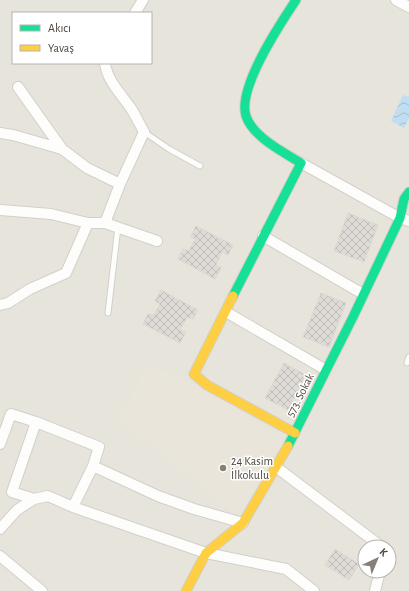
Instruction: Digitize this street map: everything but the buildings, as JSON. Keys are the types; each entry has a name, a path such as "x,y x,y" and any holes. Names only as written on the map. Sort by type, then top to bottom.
{"street":[{"path":"135,12 144,0"},
{"path":"296,0 274,33 252,78 245,98 246,116 253,128 271,145 404,219"},
{"path":"396,0 409,7"},
{"path":"105,64 107,72 116,89 130,107 144,132 120,184 105,223"},
{"path":"18,87 62,149 87,168 120,184"},
{"path":"0,133 13,135 62,149"},
{"path":"295,432 207,385 194,374 226,312 262,236 301,163"},
{"name":"573. Sokak","path":"186,591 206,553 242,523 276,466 295,432 363,294 404,219 404,199 409,192"},
{"path":"0,210 51,214 88,223 105,223 157,241"},
{"path":"0,305 8,303 30,289 66,273 88,223"},
{"path":"262,236 363,294"},
{"path":"226,312 326,370"},
{"path":"0,444 11,414 36,422 99,447 73,507"},
{"path":"34,499 12,492 36,422"},
{"path":"92,466 158,496 194,509 242,523"},
{"path":"276,466 372,539"},
{"path":"0,529 17,510 34,499 48,496 73,507 206,553 286,569 309,589"},
{"path":"0,556 42,591"},
{"path":"374,591 378,579"}],"lane":[{"path":"144,132 169,149 200,166"},
{"path":"108,313 118,227"},
{"path":"407,363 409,357"}],"shaded area":[{"path":"0,0 409,0 409,591 0,591"},
{"name":"24 Kasim İlkokulu","path":"147,365 182,378 285,440 237,515 119,419"}],"water":[{"path":"403,95 409,97 409,118 404,128 391,121"}],"traffic: fast":[{"path":"233,296 301,163 269,143 255,131 246,116 245,104 248,89 262,56 280,24 296,0"},
{"path":"288,446 353,317 400,218 404,199 409,192"}],"traffic: slow":[{"path":"233,296 194,374 207,385 295,433"},
{"path":"186,591 206,553 243,523 288,446"}],"place":[{"name":"24 Kasim İlkokulu","path":"223,468"}]}
